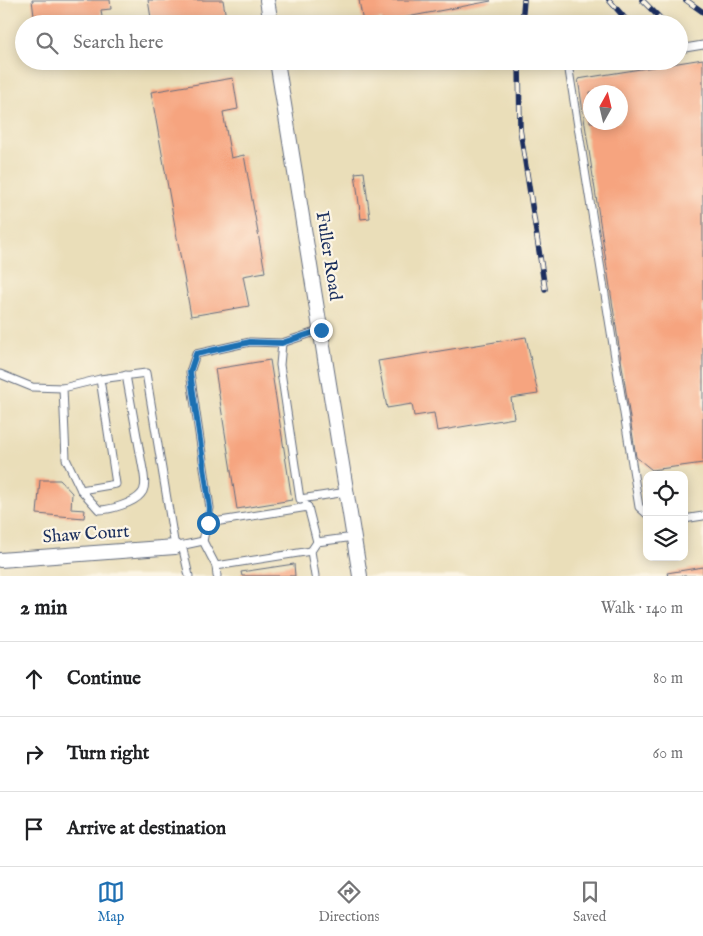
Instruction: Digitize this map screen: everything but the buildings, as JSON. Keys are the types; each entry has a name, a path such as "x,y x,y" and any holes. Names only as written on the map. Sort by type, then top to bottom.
{"street":[{"path":"267,0 270,15"},
{"name":"Fuller Road","path":"278,70 360,576"},
{"name":"Shaw Court","path":"0,560 179,546"}],"lane":[{"path":"688,48 703,46"},
{"path":"569,70 639,507 643,510"},
{"path":"217,576 216,566 203,541 210,508 190,372 196,354 250,342 282,343 321,330"},
{"path":"282,343 280,365 300,499 308,507 317,542 311,551 315,576"},
{"path":"0,374 32,386 63,388 100,379 146,374 179,546 189,576"},
{"path":"63,388 66,459 80,490 99,510 132,500 141,496 144,490 144,475 126,375"},
{"path":"80,490 116,484 100,379"},
{"path":"300,499 347,492"},
{"path":"208,523 308,507"},
{"path":"688,518 703,516"},
{"path":"317,542 354,537"},
{"path":"179,546 203,541"},
{"path":"216,566 311,551"}],"railway":[{"path":"523,15 524,0"},
{"path":"609,0 622,15"},
{"path":"642,0 657,15"},
{"path":"686,0 703,12"},
{"path":"519,70 520,129 545,289"}],"route":[{"path":"208,523 210,508 190,372 196,354 250,342 282,343 321,330"}]}
